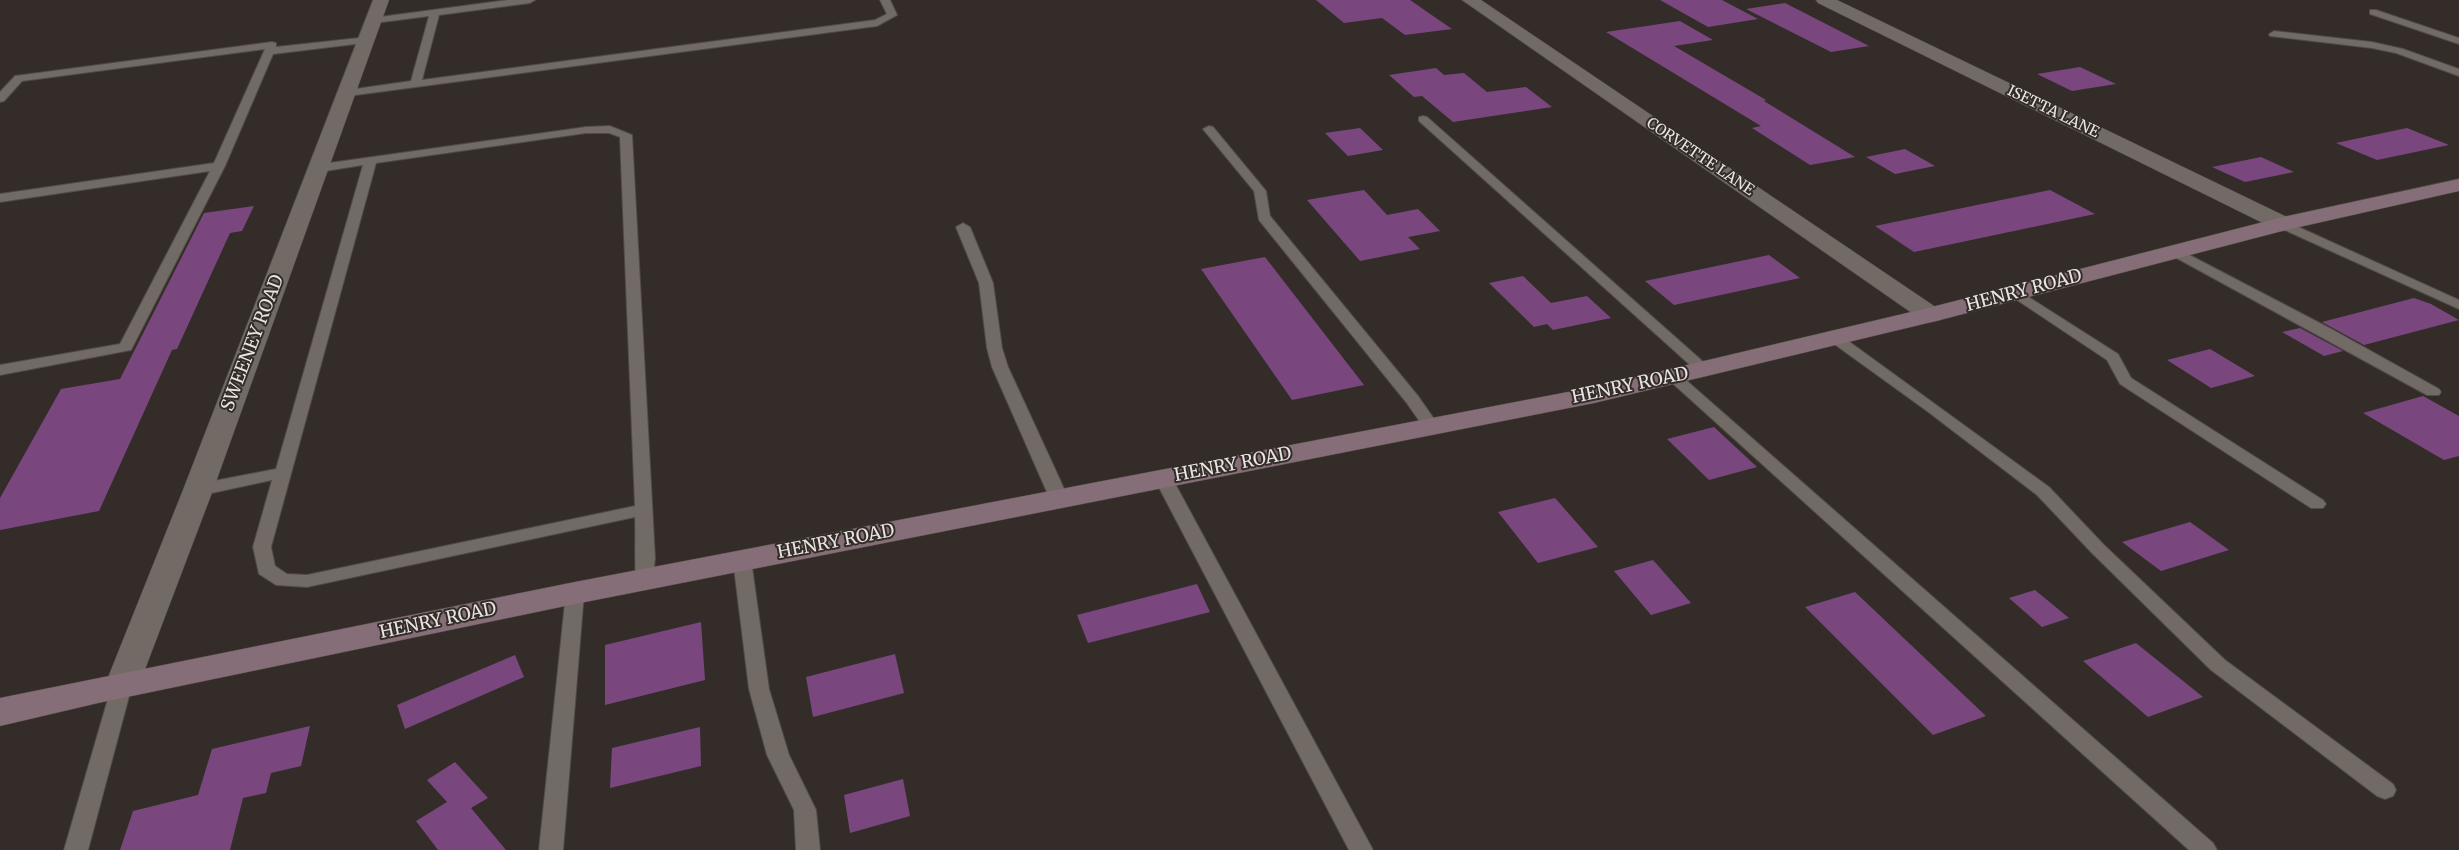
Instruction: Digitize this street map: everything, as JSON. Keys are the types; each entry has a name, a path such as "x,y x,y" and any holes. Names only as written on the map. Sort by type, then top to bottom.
{"street":[{"name":"CORVETTE LANE","path":"1470,0 1931,315"},
{"name":"ISETTA LANE","path":"1824,0 2283,224"},
{"name":"SWEENEY ROAD","path":"122,685 198,490 374,20"},
{"name":"HENRY ROAD","path":"0,712 122,685 574,593 1674,377 1931,315 2283,224 2459,185"}],"lane":[{"path":"270,51 374,20 530,0"},
{"path":"348,93 877,23 892,15 885,0"},
{"path":"416,84 435,12"},
{"path":"2373,12 2459,41"},
{"path":"2274,34 2372,45 2399,51 2459,73"},
{"path":"0,99 19,78 272,45 219,166 126,348 0,370"},
{"path":"1423,119 1704,370"},
{"path":"319,168 586,130 610,129 626,134 643,510 644,579"},
{"path":"1209,129 1260,191 1264,217 1432,426"},
{"path":"372,160 262,547 266,569 284,580 307,581 643,510"},
{"path":"0,198 219,166"},
{"path":"2283,224 2459,305"},
{"path":"963,228 982,272 988,293 993,340 999,366 1025,428 1051,476 1059,499"},
{"path":"2176,252 2330,334 2433,392"},
{"path":"2016,293 2113,357 2125,380 2317,504"},
{"path":"1835,338 1933,408 2043,491 2098,548 2218,664 2385,790"},
{"path":"1674,377 2205,850"},
{"path":"198,490 282,473"},
{"path":"1163,478 1361,850"},
{"path":"742,560 758,689 778,755 805,810 808,850"},
{"path":"551,850 574,593"},
{"path":"76,850 122,685"}],"building":[{"path":"1316,0 1410,0 1452,29 1405,35 1382,18 1344,23"},
{"path":"1660,0 1722,0 1758,19 1708,27"},
{"path":"1785,3 1869,46 1831,52 1746,9"},
{"path":"1680,21 1713,40 1674,46 1766,100 1764,101 1855,157 1810,165 1752,128 1761,126 1606,32"},
{"path":"2080,67 2116,84 2072,91 2037,74"},
{"path":"1436,68 1444,75 1464,73 1487,92 1526,87 1552,107 1453,122 1422,96 1414,97 1389,75"},
{"path":"1360,128 1383,150 1348,156 1325,133"},
{"path":"2407,128 2449,145 2377,160 2336,143"},
{"path":"1905,149 1935,166 1895,174 1866,157"},
{"path":"2261,157 2294,172 2245,182 2212,167"},
{"path":"1364,190 1387,215 1418,209 1440,231 1408,237 1420,249 1360,261 1307,200"},
{"path":"2050,190 2095,214 1914,252 1875,226"},
{"path":"254,206 242,231 230,233 177,349 172,350 99,511 0,530 0,498 61,389 120,379 204,213"},
{"path":"1769,255 1800,278 1674,305 1645,281"},
{"path":"1265,257 1364,385 1292,400 1201,269"},
{"path":"1523,276 1551,303 1587,296 1611,318 1553,330 1547,324 1534,327 1489,283"},
{"path":"2414,298 2431,304 2459,320 2364,345 2322,322"},
{"path":"2300,328 2343,351 2324,356 2282,332"},
{"path":"2210,349 2255,376 2211,388 2167,360"},
{"path":"2423,396 2459,416 2459,456 2444,460 2363,413"},
{"path":"1714,427 1757,467 1709,480 1667,439"},
{"path":"1555,498 1598,547 1538,563 1498,512"},
{"path":"2190,522 2229,550 2161,571 2122,542"},
{"path":"1653,560 1691,603 1651,615 1614,571"},
{"path":"1197,584 1210,612 1088,643 1077,615"},
{"path":"2035,590 2069,618 2042,627 2009,598"},
{"path":"1855,592 1986,716 1933,735 1805,607"},
{"path":"701,622 705,680 605,705 605,645"},
{"path":"2136,643 2203,697 2148,717 2083,661"},
{"path":"895,654 904,693 813,717 806,677"},
{"path":"515,655 524,677 405,729 397,705"},
{"path":"310,726 301,766 271,773 266,793 243,798 230,850 120,850 133,811 198,795 212,749"},
{"path":"700,727 701,766 610,788 612,748"},
{"path":"455,762 488,798 471,808 506,850 438,850 416,821 447,802 427,780"},
{"path":"903,779 910,816 850,833 844,795"}]}
